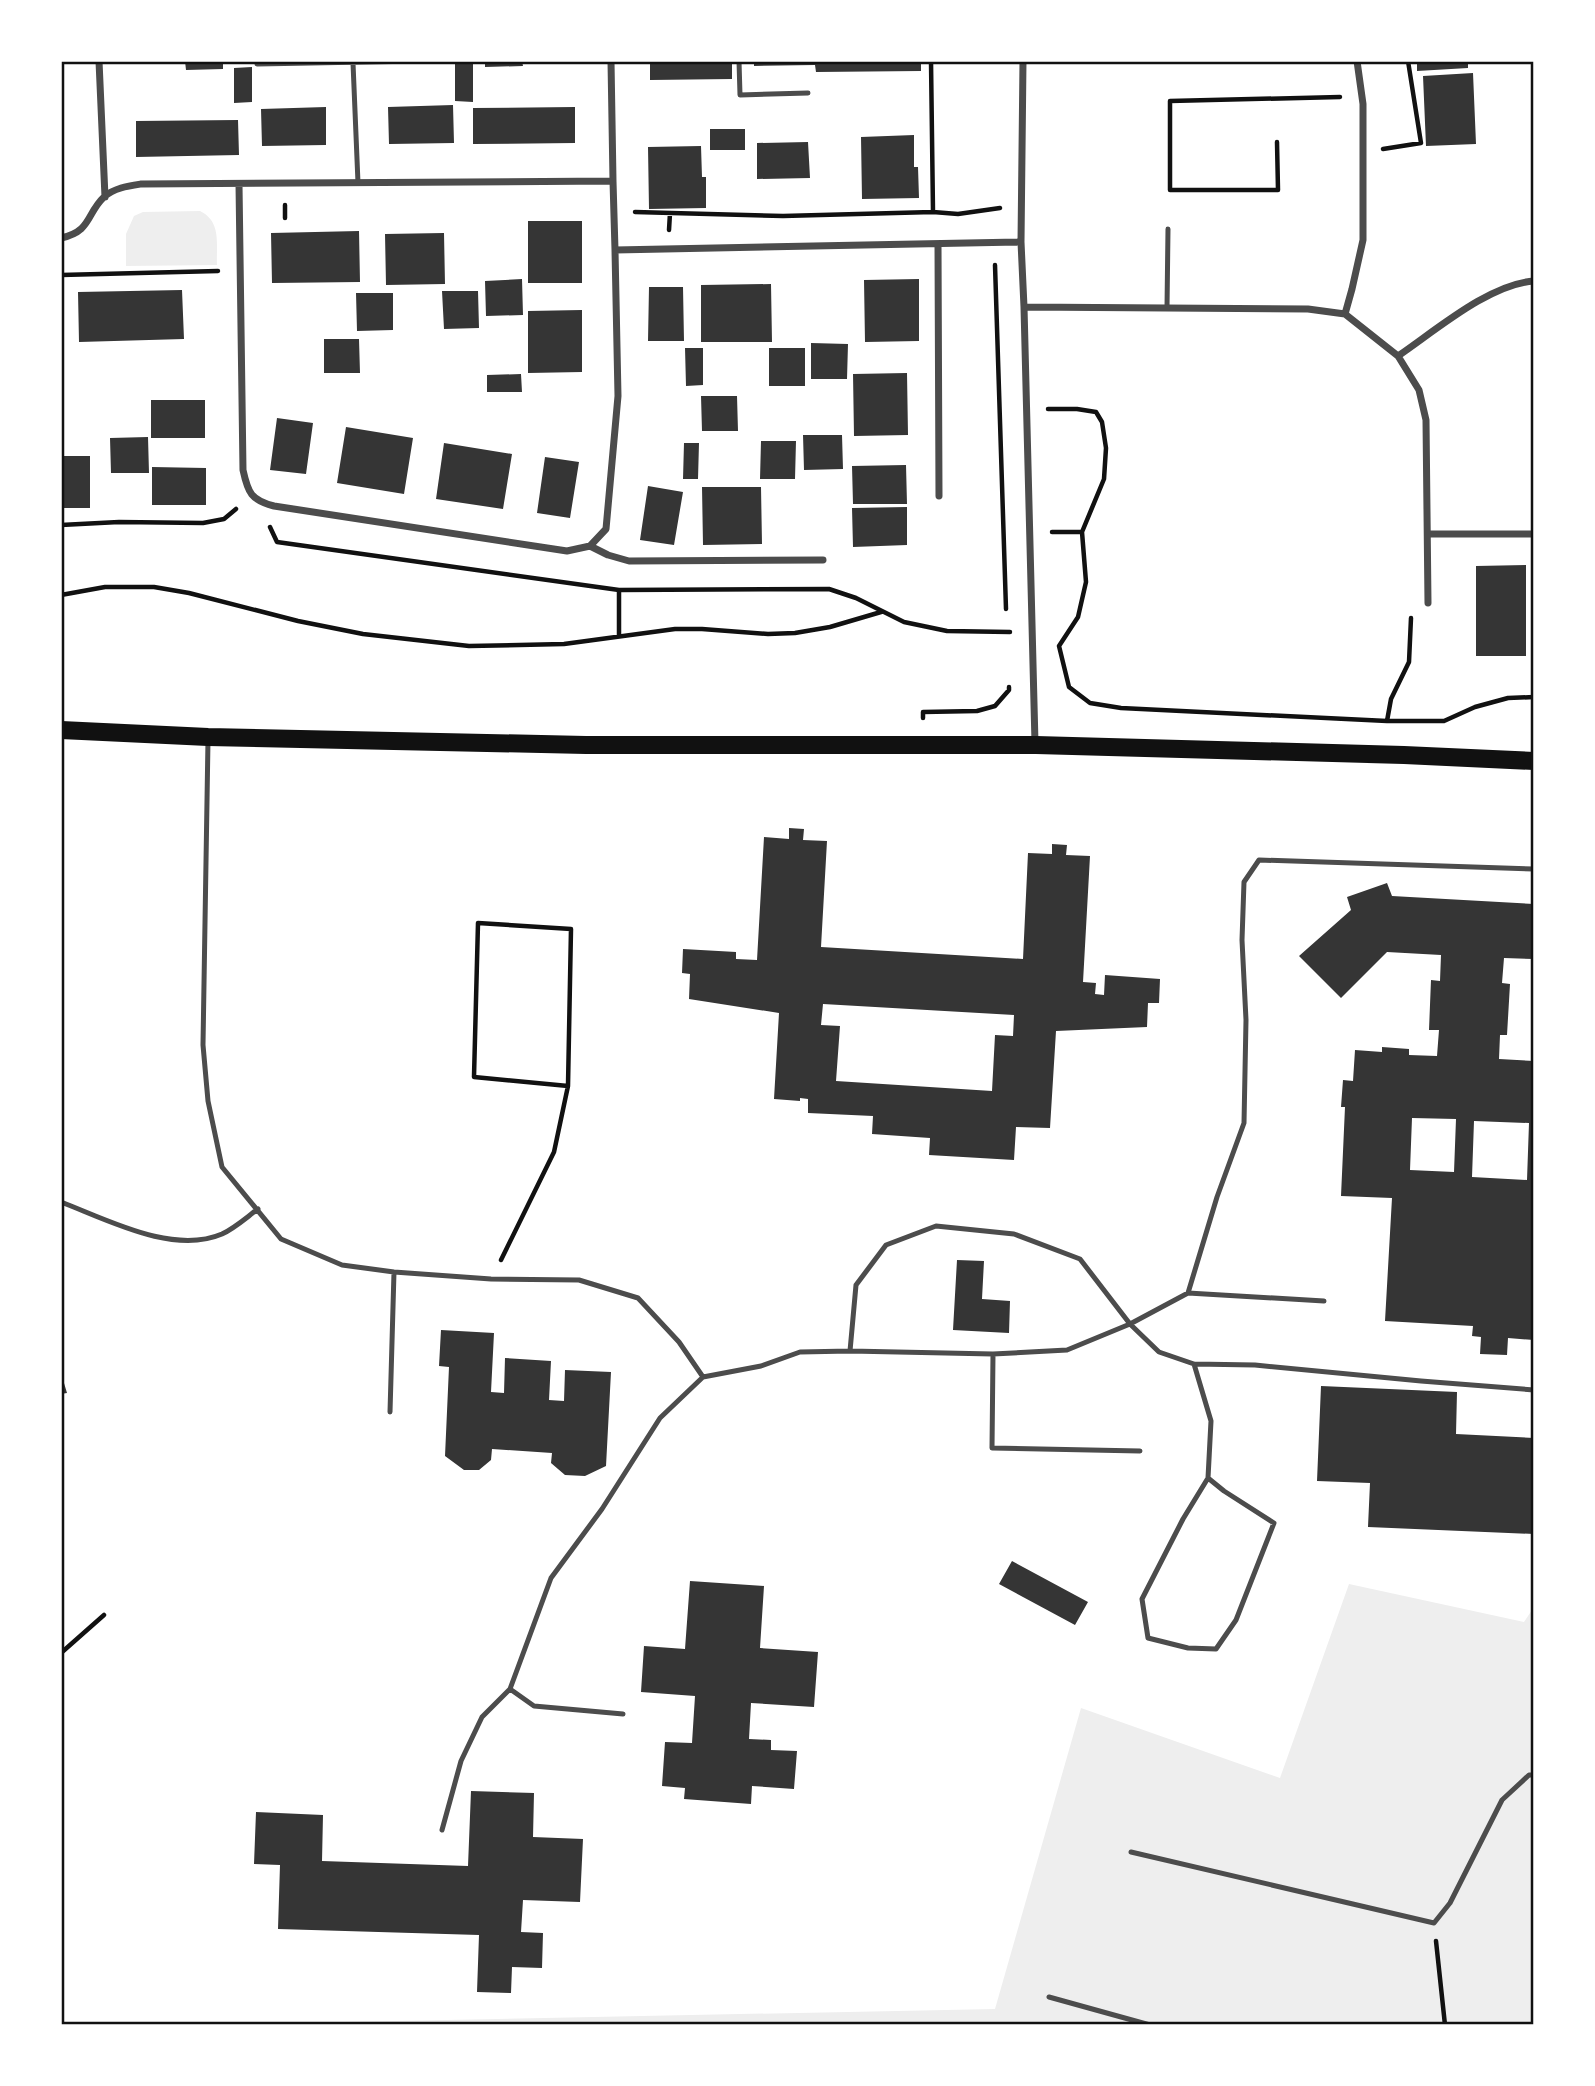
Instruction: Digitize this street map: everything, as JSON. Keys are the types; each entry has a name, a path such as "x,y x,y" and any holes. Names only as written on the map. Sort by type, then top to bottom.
{"main road":[{"path":"61,730 208,737 586,745 1035,745 1534,761"}],"street":[{"path":"99,61 104,197"},
{"path":"239,184 243,470 247,490 260,502 274,506 568,551 590,546 606,529 618,396 611,61"},
{"path":"1023,61 1021,242 1035,745"},
{"path":"1345,314 1363,240 1362,95 1357,61"},
{"path":"61,238 82,229 104,197 122,187 141,184 613,181"},
{"path":"615,250 1021,242"},
{"path":"938,244 939,496"},
{"path":"1398,356 1484,297 1534,281"},
{"path":"1024,307 1308,309 1345,314 1398,356 1419,390 1426,420 1427,603"},
{"path":"1428,534 1534,534"},
{"path":"590,546 629,561 823,559"}],"lane":[{"path":"257,64 419,61"},
{"path":"740,61 740,95 808,93"},
{"path":"353,63 358,183"},
{"path":"1167,308 1168,229"},
{"path":"208,737 203,1045 208,1101 222,1167 282,1239 342,1265 394,1272 491,1279 579,1280 638,1298 680,1342 704,1377"},
{"path":"1188,1293 1217,1197 1244,1123 1244,882 1259,860 1534,869"},
{"path":"61,1202 155,1237 188,1241 222,1234 258,1209"},
{"path":"850,1351 856,1284 886,1245 936,1226 1014,1234 1080,1259 1130,1324 1159,1352 1194,1364 1255,1365 1534,1390"},
{"path":"390,1412 394,1272"},
{"path":"442,1830 461,1761 482,1717 510,1689 551,1578 602,1509 660,1418 704,1377 761,1366 800,1352 993,1354 1067,1350 1130,1324 1188,1293 1324,1301"},
{"path":"993,1354 992,1448 1140,1451"},
{"path":"1194,1364 1210,1421 1208,1478 1183,1519 1142,1599 1148,1638 1188,1648 1216,1648 1236,1620 1273,1523 1208,1478"},
{"path":"510,1689 534,1706 623,1714"},
{"path":"1131,1853 1434,1923 1450,1903 1502,1800 1529,1775 1534,1774"},
{"path":"1049,1997 1150,2025"}],"path":[{"path":"931,61 933,212"},
{"path":"1363,152 1421,144 1408,61"},
{"path":"1277,142 1278,190 1170,190 1170,101 1362,95"},
{"path":"614,211 783,216 933,212 958,215 1021,205"},
{"path":"995,243 1007,632 1011,642"},
{"path":"61,275 240,271"},
{"path":"1027,408 1086,410 1096,412 1102,422 1106,449 1104,479 1082,532 1086,582 1078,617 1059,646 1069,687 1090,703 1121,708 1444,722 1486,704 1508,698 1534,697"},
{"path":"61,525 203,523 224,519 252,495"},
{"path":"1030,532 1082,532"},
{"path":"61,595 104,587 154,587 363,634 469,646 564,644 675,629 795,633 830,627 882,612"},
{"path":"620,590 620,636"},
{"path":"1387,721 1391,699 1409,662 1411,616 1427,603"},
{"path":"921,745 923,712 977,711 995,706 1009,690 1010,677"},
{"path":"491,1279 554,1152 568,1086 571,929 478,923 474,1077 568,1086"},
{"path":"61,1653 104,1615"},
{"path":"1434,1923 1445,2025"}],"shaded area":[{"path":"200,211 215,227 217,265 126,266 126,234 134,216 143,212"},
{"path":"1349,1584 1524,1622 1534,1607 1534,2025 193,2025 995,2009 1081,1708 1280,1778"}],"building":[{"path":"185,61 223,61 223,69 186,70"},
{"path":"485,61 522,61 523,66 485,67"},
{"path":"650,61 732,61 732,79 650,80"},
{"path":"754,61 921,61 921,71 816,72 815,65 754,66"},
{"path":"1417,61 1468,61 1468,68 1417,71"},
{"path":"455,64 473,64 473,102 455,101"},
{"path":"252,67 252,102 234,103 234,68"},
{"path":"1473,73 1476,144 1426,146 1423,76"},
{"path":"453,105 454,143 389,144 388,107"},
{"path":"326,107 326,145 262,146 261,109"},
{"path":"575,107 575,143 473,144 473,108"},
{"path":"238,120 239,155 136,157 136,121"},
{"path":"710,129 745,129 745,150 710,150"},
{"path":"914,135 914,167 918,167 919,198 862,199 861,137"},
{"path":"808,142 810,178 757,179 757,143"},
{"path":"701,146 702,177 706,177 706,208 649,209 648,147"},
{"path":"528,221 582,221 582,283 528,283"},
{"path":"359,231 360,282 272,283 271,233"},
{"path":"444,233 445,284 386,285 385,234"},
{"path":"522,279 523,315 486,316 485,281"},
{"path":"919,279 919,341 865,342 864,280"},
{"path":"771,284 772,342 701,342 701,285"},
{"path":"649,287 683,287 684,341 648,341"},
{"path":"182,290 184,339 79,342 78,292"},
{"path":"442,291 478,291 479,328 444,329"},
{"path":"356,293 393,293 393,330 357,331"},
{"path":"582,310 582,372 528,373 528,311"},
{"path":"324,339 359,339 360,373 324,373"},
{"path":"811,343 848,344 847,379 811,379"},
{"path":"685,348 703,348 703,385 686,386"},
{"path":"769,348 805,348 805,386 769,386"},
{"path":"907,373 908,435 854,436 853,374"},
{"path":"521,374 522,392 487,392 487,375"},
{"path":"701,396 737,396 738,431 702,431"},
{"path":"151,400 205,400 205,438 151,438"},
{"path":"277,418 313,423 306,474 270,470"},
{"path":"346,427 413,438 404,494 337,483"},
{"path":"803,435 842,435 843,469 804,470"},
{"path":"148,437 149,473 111,473 110,438"},
{"path":"761,441 796,441 795,479 760,479"},
{"path":"444,443 512,454 503,509 436,499"},
{"path":"684,443 699,443 698,479 683,479"},
{"path":"61,456 90,456 90,508 61,508"},
{"path":"545,457 579,462 570,518 537,513"},
{"path":"906,465 907,504 853,504 852,466"},
{"path":"152,467 206,468 206,505 152,505"},
{"path":"648,486 683,492 674,545 640,540"},
{"path":"702,487 761,487 762,544 703,545"},
{"path":"907,507 907,545 853,547 852,508"},
{"path":"1526,565 1526,656 1476,656 1476,566"},
{"path":"789,828 804,829 803,840 827,841 821,947 1023,959 1028,853 1052,854 1052,844 1067,845 1066,855 1090,856 1083,982 1096,983 1095,994 1104,995 1105,975 1160,979 1159,1003 1148,1003 1147,1027 1056,1031 1050,1128 1016,1127 1014,1160 929,1155 930,1138 872,1134 873,1116 808,1113 808,1099 774,1099 779,1013 689,999 690,974 682,973 683,949 736,952 736,959 757,960 764,837 789,839","holes":["823,1004 1014,1015 1013,1036 995,1035 992,1091 836,1081 840,1026 821,1025"]},
{"path":"1387,883 1392,896 1534,904 1534,959 1504,958 1502,983 1510,984 1507,1035 1500,1035 1499,1059 1534,1061 1534,1340 1508,1338 1507,1355 1480,1354 1481,1337 1472,1336 1473,1326 1385,1321 1392,1198 1341,1196 1345,1107 1341,1107 1343,1080 1353,1081 1355,1050 1382,1052 1382,1047 1409,1049 1409,1055 1437,1056 1439,1030 1429,1030 1431,980 1440,981 1441,955 1387,952 1341,998 1299,956 1351,910 1347,897","holes":["1412,1118 1456,1119 1454,1172 1410,1170","1474,1121 1529,1123 1527,1180 1472,1177"]},
{"path":"957,1260 984,1261 982,1299 1010,1301 1009,1333 953,1330"},
{"path":"441,1330 494,1333 491,1392 504,1393 505,1358 551,1361 549,1400 564,1401 565,1370 611,1372 606,1466 585,1476 565,1475 551,1463 552,1453 492,1449 491,1460 479,1470 464,1470 445,1456 449,1367 439,1366"},
{"path":"61,1373 67,1393 61,1394"},
{"path":"1321,1386 1457,1392 1456,1434 1534,1438 1534,1534 1368,1527 1370,1483 1317,1481"},
{"path":"1012,1561 1088,1602 1075,1625 999,1584"},
{"path":"690,1581 764,1586 760,1648 818,1652 814,1707 751,1703 749,1739 771,1740 771,1750 797,1751 794,1789 752,1786 751,1804 684,1799 685,1788 662,1786 665,1742 692,1743 695,1696 641,1692 644,1646 685,1649"},
{"path":"471,1791 534,1793 533,1837 583,1839 580,1902 523,1900 521,1932 543,1933 542,1968 512,1967 511,1993 477,1992 479,1935 278,1929 280,1865 254,1864 256,1812 323,1815 322,1861 468,1866"}]}
